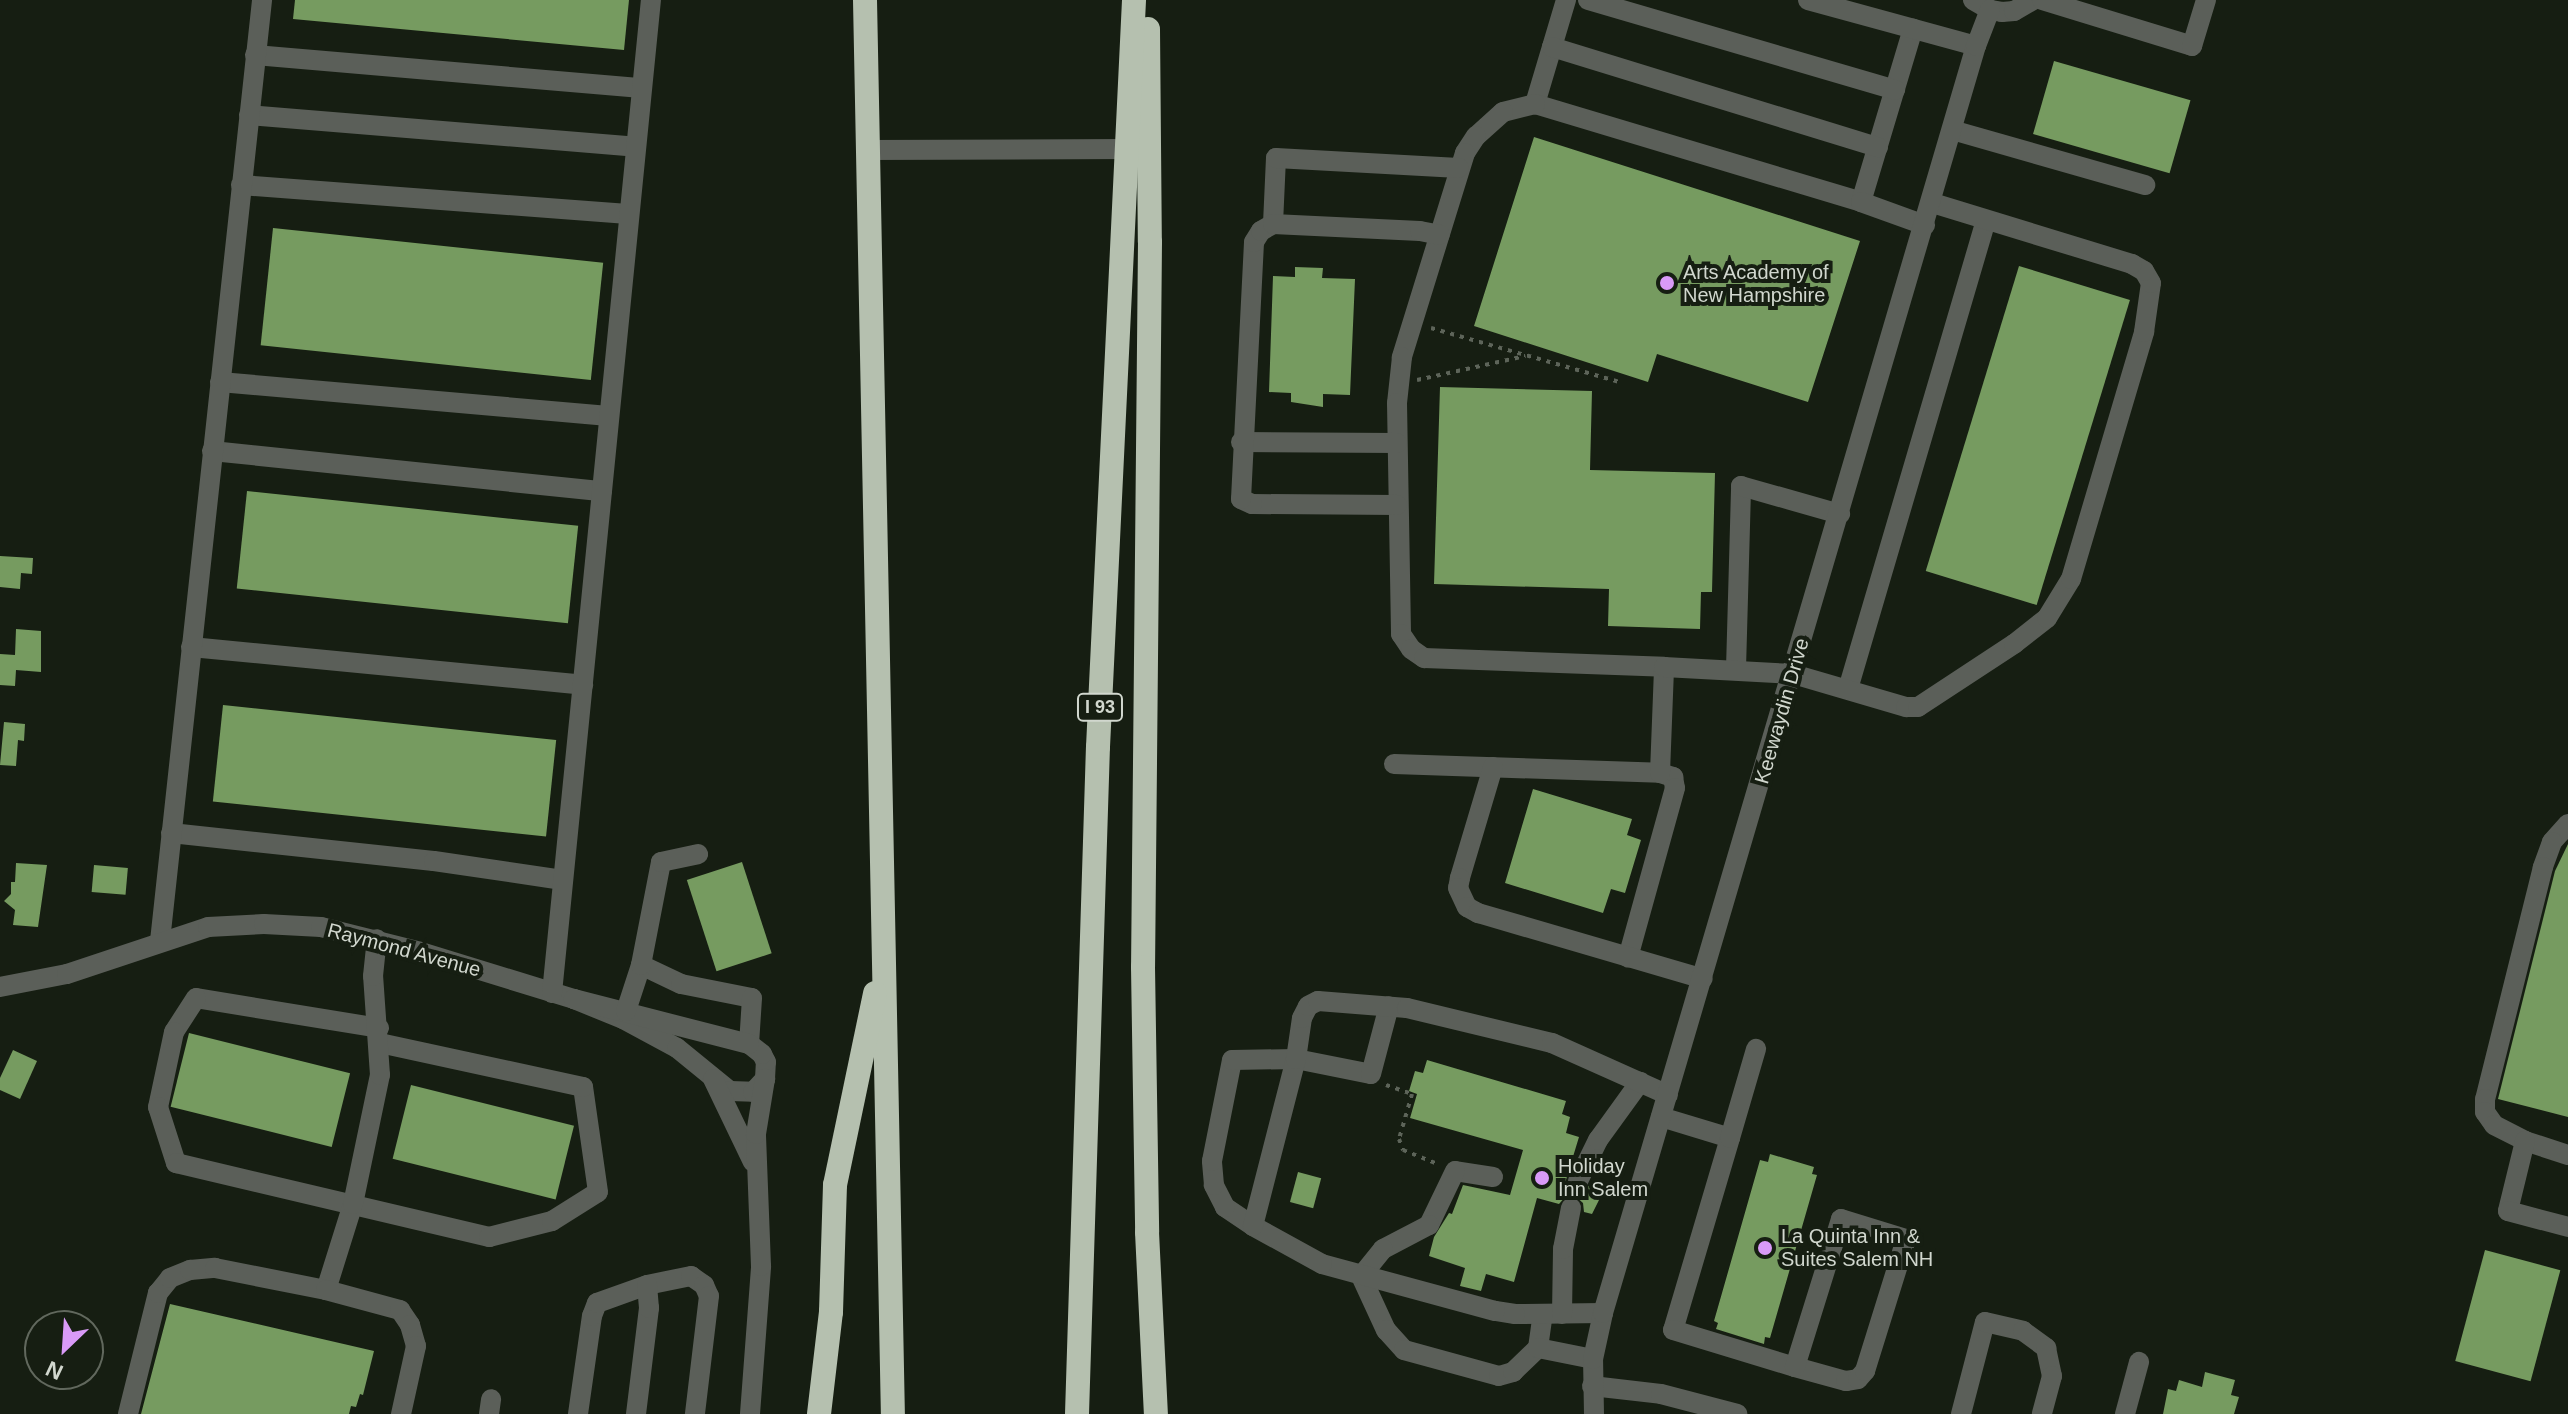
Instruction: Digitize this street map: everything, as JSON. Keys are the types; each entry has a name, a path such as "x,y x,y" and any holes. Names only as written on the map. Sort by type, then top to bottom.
{"highway":[{"path":"865,0 893,1414"},
{"name":"I 93","path":"1077,1414 1099,731 1134,0"},
{"path":"1147,0 1150,242 1143,967 1147,1232 1156,1414"},
{"path":"819,1414 831,1312 835,1185 884,949"}],"street":[{"path":"160,941 262,0"},
{"path":"552,993 651,0"},
{"path":"1535,104 1566,0"},
{"path":"1588,0 1895,90"},
{"path":"1808,0 1854,6 1913,29 1976,46"},
{"name":"Keewaydin Drive","path":"1594,1414 1593,1359 1603,1313 1932,203 1976,46 1981,5 2014,11 2033,0"},
{"path":"2042,0 2192,46 2206,0"},
{"path":"1861,202 1913,29"},
{"path":"1552,47 1878,147"},
{"path":"255,55 642,88"},
{"path":"1925,225 1861,202 1535,104 1503,112 1488,123 1476,136 1459,168 1398,385 1397,505 1401,634 1411,649 1424,658 1736,669 1793,674 1906,707 1918,707 2014,644 2047,618 2062,600 2071,579 2134,368 2150,303 2151,283 2144,271 2132,264 1932,203"},
{"path":"249,115 636,147"},
{"path":"1952,130 2145,185"},
{"path":"868,150 1127,149"},
{"path":"1273,224 1276,158 1459,168"},
{"path":"241,185 628,214"},
{"path":"1848,689 1986,220"},
{"path":"1397,505 1252,504 1241,499 1241,442 1254,242 1261,231 1273,224 1420,231 1440,235"},
{"path":"220,382 609,416"},
{"path":"1241,442 1397,443"},
{"path":"212,451 602,491"},
{"path":"1736,669 1741,486 1840,514"},
{"path":"191,647 583,685"},
{"path":"1660,773 1664,667"},
{"path":"1394,764 1660,773 1673,777 1675,788 1628,958"},
{"path":"1493,767 1460,878 1461,899 1478,913 1703,979"},
{"path":"2568,824 2552,842 2543,867 2485,1099 2485,1112 2494,1125 2525,1141 2568,1155"},
{"path":"171,833 434,861 563,880"},
{"path":"626,1011 641,965 661,862 698,854"},
{"name":"Raymond Avenue","path":"0,987 67,974 208,927 264,924 321,927 377,939 552,993 749,1044"},
{"path":"326,1290 353,1204 380,1075 373,976 377,939"},
{"path":"641,965 681,984 752,998 749,1044 766,1062 757,1115 754,1165 761,1266 750,1414"},
{"path":"196,998 379,1035 583,1087 598,1192 552,1221 489,1237 353,1204 176,1163 158,1107 174,1032 196,998"},
{"name":"Raymond Avenue","path":"574,999 653,1034 677,1048 713,1079 738,1094 753,1092 765,1079"},
{"path":"1253,1226 1296,1059 1302,1018 1308,1006 1318,1001 1389,1006 1552,1043 1668,1095"},
{"path":"1389,1006 1371,1074 1296,1059 1232,1060 1212,1161 1214,1185 1225,1207 1296,1252 1361,1276 1495,1311 1603,1313"},
{"path":"1756,1049 1673,1330 1795,1367 1846,1381 1858,1379 1865,1371 1906,1239 1841,1219 1795,1367"},
{"path":"713,1079 754,1165"},
{"path":"1578,1181 1598,1140 1640,1082"},
{"path":"1661,1117 1730,1138"},
{"path":"2525,1141 2508,1211 2568,1227"},
{"path":"1361,1276 1383,1249 1429,1225 1455,1171 1462,1169 1493,1177"},
{"path":"1361,1276 1386,1330 1404,1350 1499,1376 1513,1372 1538,1348 1552,1314 1571,1208"},
{"path":"128,1414 158,1293 170,1278 190,1270 215,1268 326,1290 400,1310 410,1325 416,1346 401,1414"},
{"path":"578,1414 592,1316 597,1303 607,1296 691,1276 704,1285 709,1296 695,1414"},
{"path":"636,1414 649,1308 647,1285"},
{"path":"1961,1414 1985,1322 2023,1331 2046,1348 2052,1376 2042,1414"},
{"path":"1538,1348 1593,1359"},
{"path":"2125,1414 2139,1362"},
{"path":"1592,1386 1661,1404 1737,1414"}],"path":[{"path":"1413,323 1619,382"},
{"path":"1398,385 1528,356"},
{"path":"1371,1074 1385,1085 1412,1094 1399,1139 1403,1150 1455,1171"}],"building":[{"path":"295,0 629,0 624,50 293,19"},
{"path":"2054,61 2190,100 2170,173 2033,134"},
{"name":"Arts Academy of New Hampshire","path":"1534,137 1860,241 1808,402 1657,354 1648,382 1474,326"},
{"path":"273,228 603,263 591,380 261,345"},
{"path":"2019,266 2130,300 2037,605 1926,571"},
{"path":"1295,267 1323,268 1322,278 1355,279 1350,395 1323,394 1323,407 1291,402 1291,393 1269,392 1273,276 1295,277"},
{"path":"1440,387 1592,391 1590,470 1715,473 1712,592 1701,592 1700,629 1608,626 1609,589 1434,584"},
{"path":"247,491 578,526 568,623 237,588"},
{"path":"0,556 33,558 32,574 21,573 20,589 0,587"},
{"path":"16,629 41,631 41,672 16,670 15,686 0,685 0,654 15,655"},
{"path":"223,705 556,740 546,836 213,801"},
{"path":"4,722 25,724 24,741 18,740 16,766 0,765"},
{"path":"1533,789 1632,819 1627,835 1641,840 1625,893 1611,889 1603,913 1505,883"},
{"path":"2568,844 2568,1117 2498,1099 2555,871"},
{"path":"742,862 772,953 717,971 687,880"},
{"path":"16,863 47,865 38,927 13,925 15,910 4,901 11,894 11,882 15,882"},
{"path":"94,865 128,868 126,895 92,892"},
{"path":"189,1033 350,1073 332,1147 171,1107"},
{"path":"13,1050 37,1061 20,1099 0,1090 0,1078"},
{"name":"Holiday Inn Salem","path":"1427,1060 1566,1101 1562,1114 1570,1117 1566,1133 1579,1137 1565,1183 1578,1194 1590,1185 1600,1188 1599,1200 1592,1214 1584,1212 1583,1203 1574,1195 1566,1196 1559,1204 1537,1198 1514,1282 1486,1274 1481,1291 1460,1286 1465,1268 1429,1256 1434,1237 1449,1213 1452,1214 1463,1185 1510,1195 1523,1150 1410,1118 1417,1094 1409,1091 1415,1071 1423,1073"},
{"path":"411,1085 574,1126 556,1199 393,1159"},
{"name":"La Quinta Inn & Suites Salem NH","path":"1770,1154 1814,1167 1812,1174 1817,1175 1770,1338 1765,1337 1764,1344 1716,1329 1718,1323 1714,1321 1760,1160 1768,1162"},
{"path":"1298,1172 1321,1178 1313,1208 1290,1202"},
{"path":"2485,1250 2560,1270 2531,1381 2455,1361"},
{"path":"170,1304 374,1351 363,1395 360,1394 356,1407 351,1406 349,1414 141,1414"},
{"path":"2205,1372 2235,1380 2231,1395 2239,1397 2234,1414 2163,1414 2168,1389 2176,1391 2179,1380 2202,1387"}],"place":[{"name":"Arts Academy of New Hampshire","path":"1667,283"},
{"name":"Holiday Inn Salem","path":"1542,1178"},
{"name":"La Quinta Inn & Suites Salem NH","path":"1765,1248"}]}
